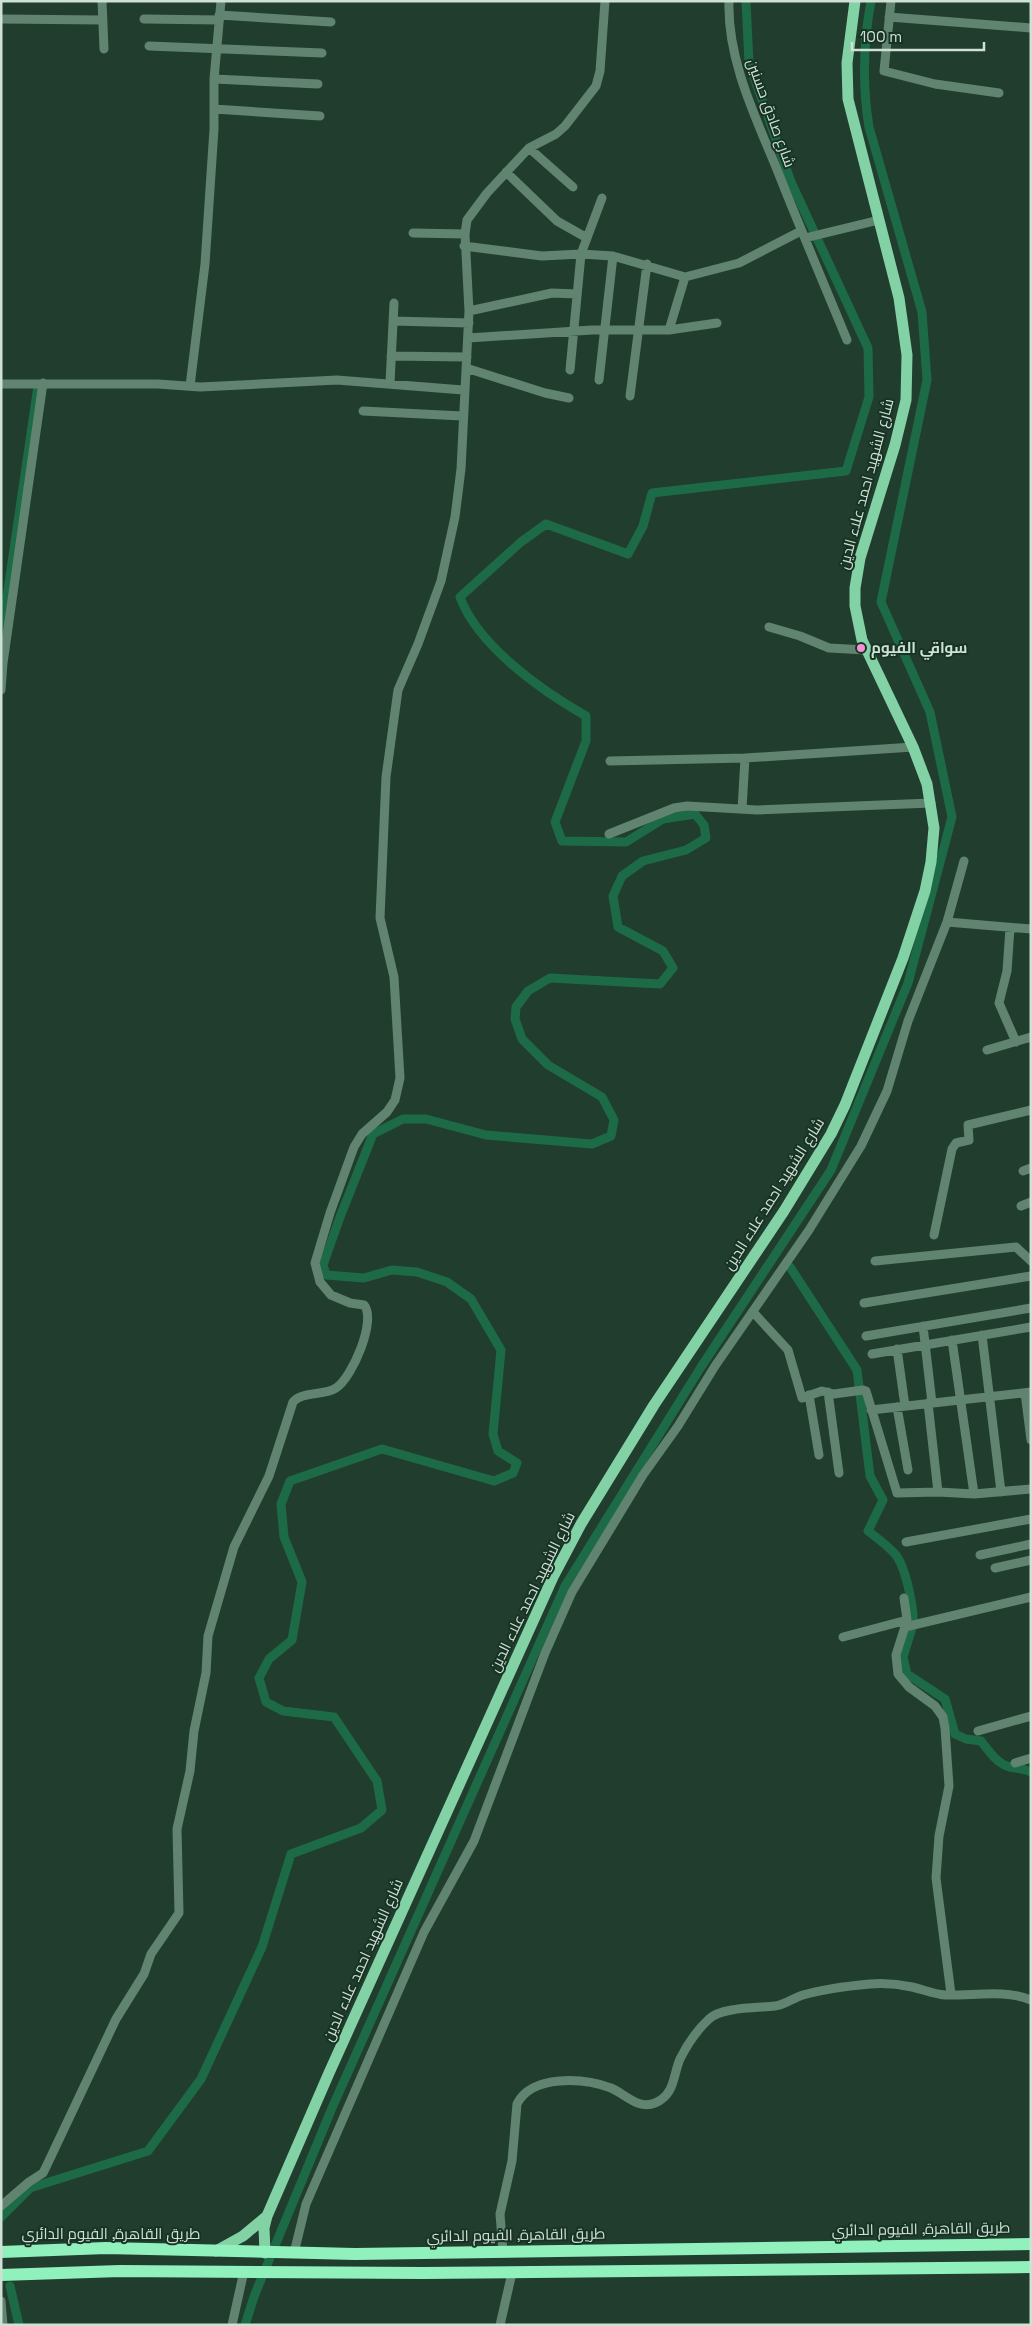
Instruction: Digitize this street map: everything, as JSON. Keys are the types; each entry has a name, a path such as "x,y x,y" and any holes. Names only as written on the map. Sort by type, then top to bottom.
{"highway":[{"path":"1016,2244 1016,2267"},
{"name":"طريق القاهرة, الفيوم الدائري","path":"1,2252 106,2248 355,2254 1031,2244"},
{"path":"355,2254 355,2273"},
{"path":"1,2275 120,2271 512,2273 1031,2267"}],"main road":[{"name":"شارع الشهيد احمد علاء الدين","path":"266,2253 264,2228 267,2216 337,2055 557,1570 581,1524 654,1406 805,1178 845,1105 903,958 925,892 931,862 934,828 927,784 913,746 866,650 858,625 855,606 856,572 898,435 906,400 907,378 902,314 848,99 847,64 855,1"},
{"name":"شارع الشهيد احمد علاء الدين","path":"216,2251 243,2236 267,2216"}],"street":[{"path":"102,1 104,49"},
{"path":"190,386 205,264 214,79 221,1"},
{"path":"1,2206 46,2167 116,2019 144,1974 151,1954 179,1913 177,1829 190,1771 194,1730 206,1673 208,1636 234,1548 269,1476 293,1402 298,1397 331,1391 344,1382 361,1347 368,1317 367,1308 361,1304 350,1303 331,1295 320,1282 316,1263 330,1213 354,1147 362,1134 387,1112 398,1088 400,1054 394,977 380,910 386,777 398,690 431,611 441,581 450,543 460,469 463,390 469,323 464,234 468,220 475,207 506,172 528,148 556,134 565,126 596,86 600,71 605,1"},
{"name":"شارع صادق حسنين","path":"729,1 730,29 736,58 759,125 806,235 847,340"},
{"path":"891,1 884,71 936,84 998,93"},
{"path":"889,17 1031,28"},
{"path":"144,18 219,18 331,22"},
{"path":"1,19 103,20"},
{"path":"149,46 322,53"},
{"path":"214,79 318,84"},
{"path":"214,108 320,116"},
{"path":"528,148 573,187"},
{"path":"506,172 557,221 587,238"},
{"path":"570,370 581,254 602,198"},
{"path":"464,246 542,256 581,254 613,256 647,264 668,273 685,277 739,263 806,235 879,220"},
{"path":"413,233 464,234"},
{"path":"599,380 613,256"},
{"path":"630,396 647,264"},
{"path":"669,330 685,277"},
{"path":"469,311 552,293 577,294"},
{"path":"390,383 394,303"},
{"path":"393,321 469,323"},
{"path":"468,338 573,331 669,330 717,323"},
{"path":"391,356 467,358"},
{"path":"466,368 545,393 569,398"},
{"path":"1,384 190,386 320,380 390,383 463,390"},
{"path":"1,690 3,663 43,383"},
{"path":"363,411 462,416"},
{"path":"769,628 800,636 834,649 866,650"},
{"path":"610,761 745,758 913,746"},
{"path":"742,809 745,758"},
{"path":"609,834 674,808 687,806 742,809 820,809 931,803"},
{"path":"291,2253 306,2204 424,1932 476,1836 526,1702 572,1592 643,1475 678,1426 715,1366 809,1230 860,1146 882,1102 911,1012 947,922 964,861"},
{"path":"947,922 1031,929"},
{"path":"1010,928 1007,971 999,1003 1016,1042"},
{"path":"987,1050 1031,1037"},
{"path":"934,1234 952,1149 956,1143 969,1140 968,1125 1031,1110"},
{"path":"1021,1206 1031,1202"},
{"path":"875,1261 1016,1247 1031,1261"},
{"path":"864,1303 1031,1276"},
{"path":"866,1336 1031,1308"},
{"path":"753,1312 788,1350 800,1396 822,1390 834,1394 860,1390 867,1393 895,1491 900,1494 938,1492 974,1494 1031,1489"},
{"path":"923,1326 938,1492"},
{"path":"872,1354 1031,1327"},
{"path":"982,1335 1001,1492"},
{"path":"952,1340 974,1494"},
{"path":"897,1349 908,1470"},
{"path":"828,1392 839,1473"},
{"path":"872,1410 1028,1392 1031,1440"},
{"path":"809,1395 819,1455"},
{"path":"906,1542 1031,1519"},
{"path":"980,1555 1031,1544"},
{"path":"995,1568 1031,1560"},
{"path":"843,1637 1031,1597"},
{"path":"904,1598 906,1624 896,1655 898,1674 909,1688 935,1706 943,1717 945,1728 949,1786 938,1845 936,1878 951,1994"},
{"path":"978,1731 1031,1716"},
{"path":"1015,1763 1031,1758"},
{"path":"503,2252 500,2214 512,2162 516,2110 520,2098 536,2086 562,2082 596,2084 611,2088 639,2104 654,2104 668,2094 680,2060 708,2019 717,2014 777,2006 804,1995 871,1984 904,1985 937,1994 1015,1996 1031,2000"},
{"path":"232,2325 244,2271"},
{"path":"500,2325 512,2273"},
{"path":"1,2301 3,2325"}],"waterway":[{"path":"1,2217 30,2188 148,2151 201,2079 262,1947 291,1854 361,1828 382,1810 377,1781 334,1717 283,1711 266,1702 259,1678 269,1659 292,1640 302,1582 284,1537 281,1504 290,1481 382,1449 494,1481 513,1473 517,1463 498,1451 493,1434 501,1350 471,1299 447,1282 417,1272 392,1270 364,1278 326,1275 323,1265 373,1134 403,1119 426,1119 486,1135 592,1144 611,1136 614,1120 602,1097 548,1065 522,1039 515,1019 516,1007 528,991 550,978 660,984 673,968 663,951 618,927 613,896 622,876 643,861 686,850 706,838 704,825 695,814 663,819 626,842 562,841 555,822 586,741 586,716 550,694 513,666 496,650 481,633 460,597 521,542 546,524 628,554 643,526 652,493 846,471 869,397 868,348 791,182 749,63 746,1"},
{"path":"245,2325 255,2294 332,2108 565,1586 701,1367 831,1170 908,983 952,817 930,712 881,602 927,380 922,312 869,127 864,64 871,1"},
{"path":"1,637 38,386"},
{"path":"790,1267 857,1370 870,1476 883,1500 868,1531 899,1559 908,1586 913,1622"},
{"path":"912,1628 903,1657 907,1674 945,1699 955,1734 966,1739 981,1741 999,1762 1031,1772"},
{"path":"10,2286 19,2325"}],"place":[{"name":"سواقي الفيوم","path":"861,648"}]}
